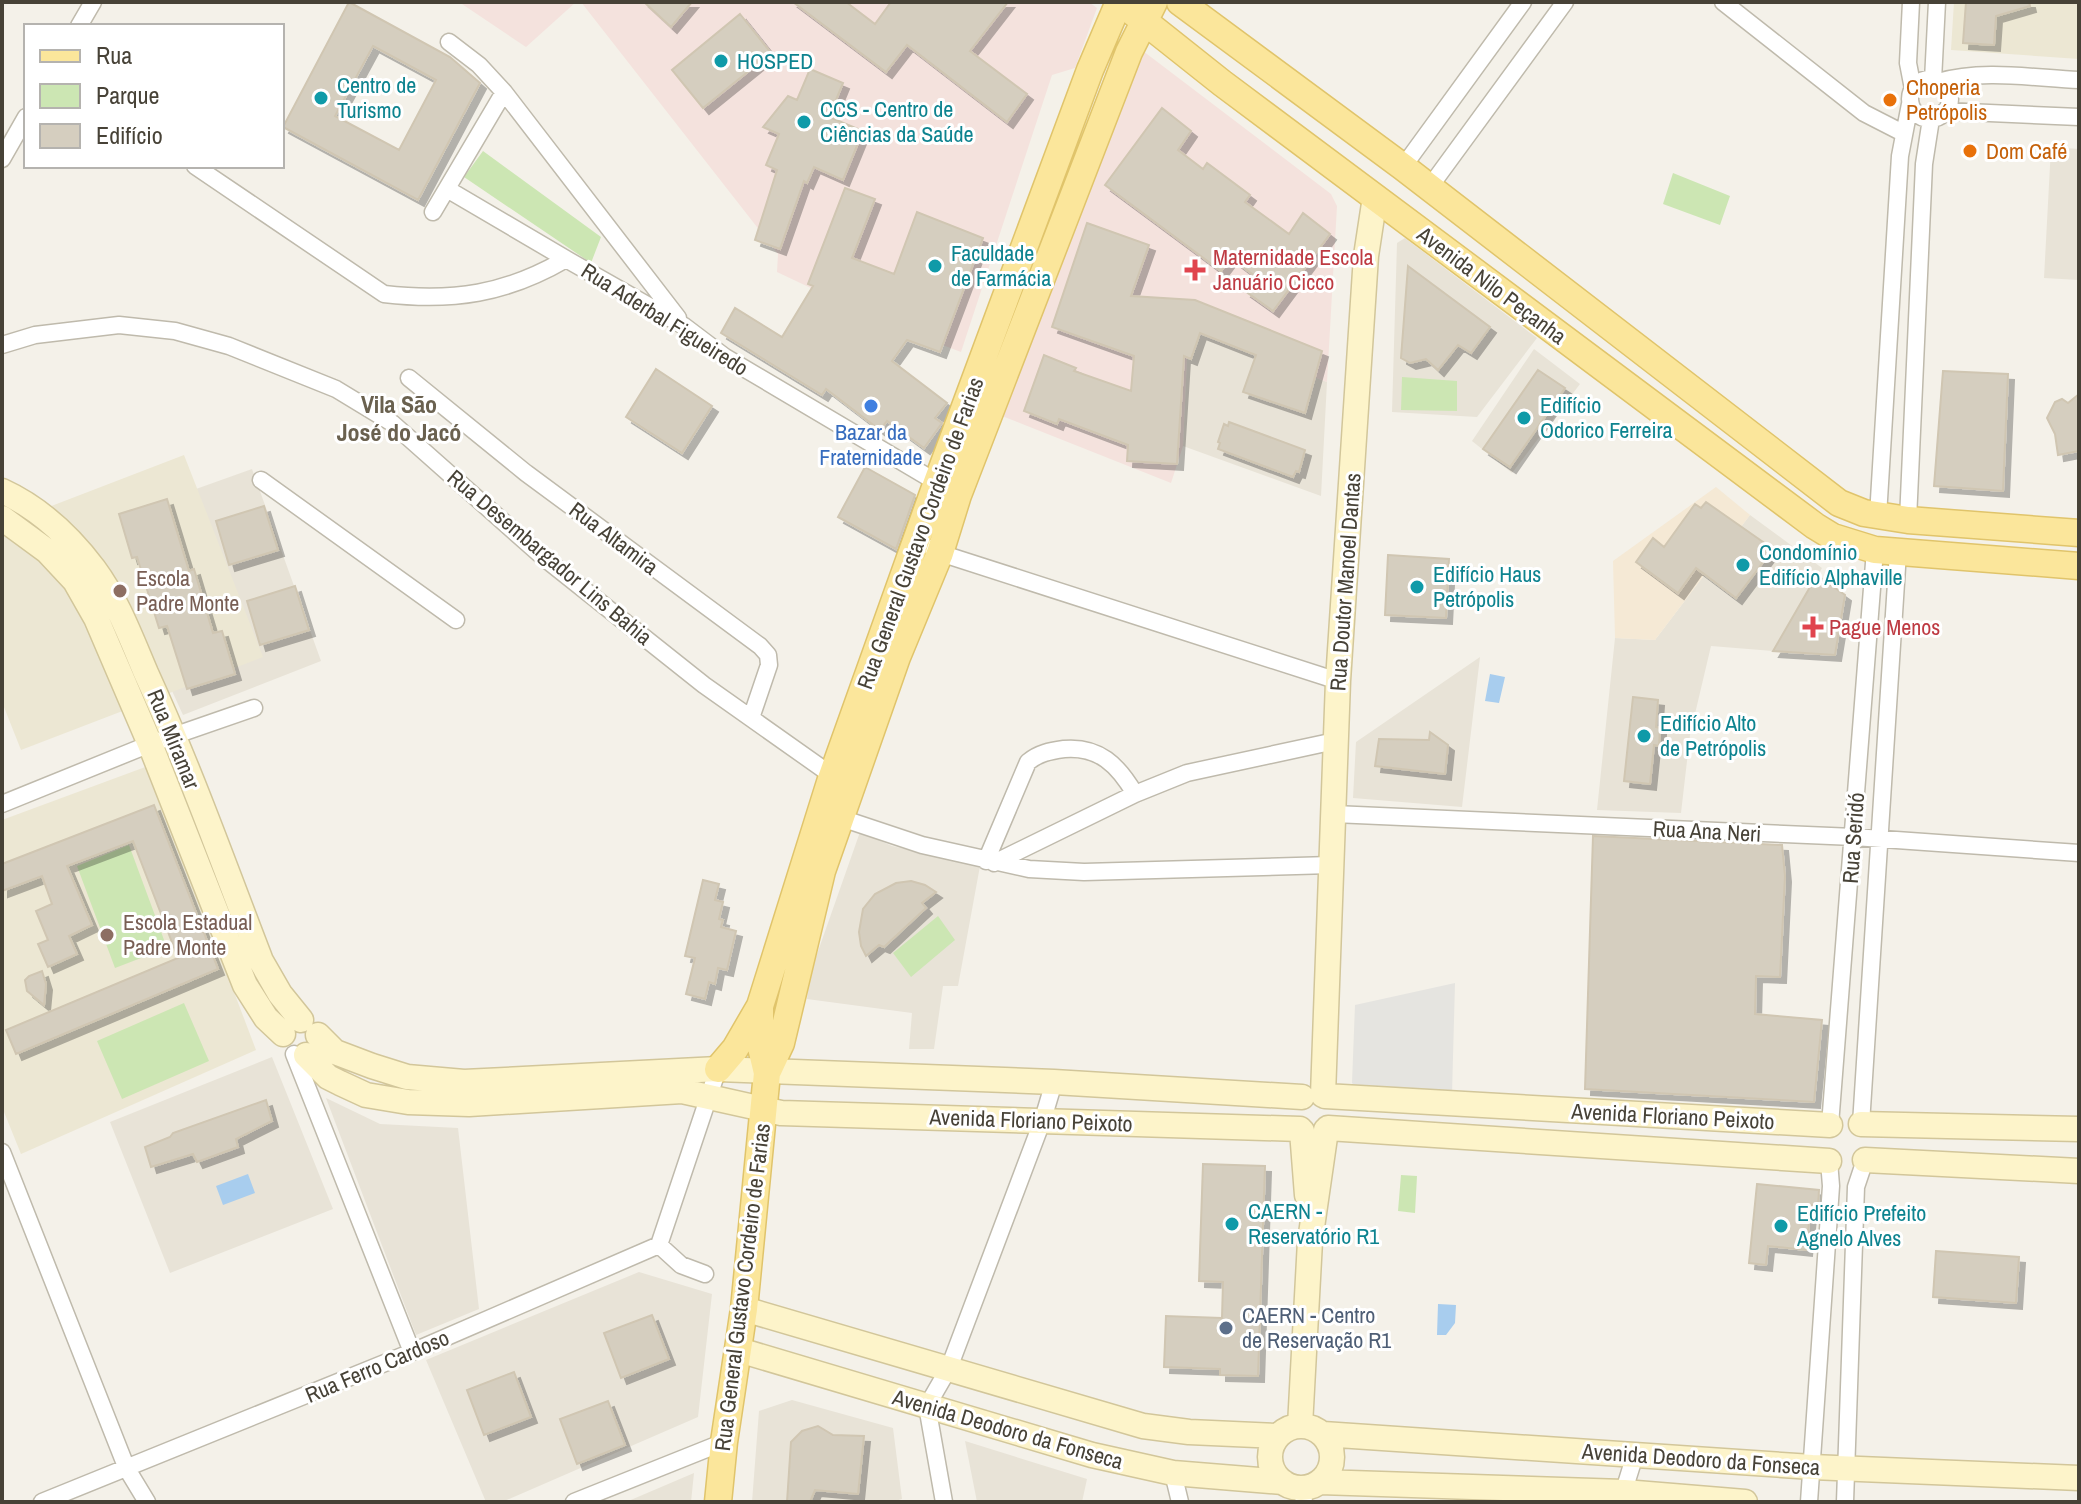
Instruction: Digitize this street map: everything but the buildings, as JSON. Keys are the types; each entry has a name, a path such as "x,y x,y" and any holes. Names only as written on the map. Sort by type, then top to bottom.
{"main road":[{"name":"Avenida Nilo Peçanha","path":"1120,2 1149,11 1222,83 1833,537 1886,551 2079,566"},
{"name":"Rua General Gustavo Cordeiro de Farias","path":"718,1502 744,1309 767,1073 781,1043 810,913 841,818 841,781 940,553 947,489 1090,70 1120,2"},
{"name":"Avenida Nilo Peçanha","path":"1180,2 1403,167 1828,496 1851,509 1878,516 2079,533"},
{"name":"Rua General Gustavo Cordeiro de Farias","path":"767,1073 760,1043 760,1006 841,781 918,538 947,489 1149,11"},
{"name":"Rua Doutor Manoel Dantas","path":"1313,1096 1327,969 1338,681 1366,256 1375,197"},
{"path":"1499,290 1499,279 1503,273 1516,269 1545,282 1585,309"},
{"name":"Rua Miramar","path":"2,491 44,517 71,542 95,571 116,606 175,736 261,961 301,1039 328,1077 366,1095 408,1102 469,1104 671,1091 763,1110"},
{"name":"Rua Miramar","path":"2,518 47,551 75,581 96,618 150,744 245,985 266,1018 301,1039 407,1077 464,1082 718,1069 767,1073"},
{"path":"2024,562 2027,529"},
{"path":"718,1069 735,1049 760,1006"},
{"name":"Avenida Floriano Peixoto","path":"767,1073 1054,1082 1830,1125"},
{"path":"1300,1432 1332,1454 1331,1464 1302,1488 1272,1465 1271,1455 1300,1432 1314,1129 1334,1111 1313,1096 1293,1112 1314,1129"},
{"name":"Avenida Floriano Peixoto","path":"763,1110 1314,1129 1829,1161"},
{"path":"1861,1124 1870,1137 1865,1160 1843,1168 1829,1161 1822,1147 1825,1131 1830,1125 1845,1120 1861,1124 2079,1129"},
{"path":"1994,1168 1996,1126"},
{"path":"1865,1160 2079,1171"},
{"name":"Avenida Deodoro da Fonseca","path":"744,1309 938,1387 1092,1455 1173,1473 1302,1488 1469,1487 1745,1502"},
{"name":"Avenida Deodoro da Fonseca","path":"739,1350 1189,1432 1300,1432 1812,1467 2079,1478"},
{"path":"1469,1487 1471,1444"}],"street":[{"path":"80,24 93,2"},
{"path":"1403,167 1523,2"},
{"path":"1429,188 1565,2"},
{"path":"1723,2 1864,113 1903,133"},
{"path":"1911,2 1908,63 1912,96 1920,117 2079,117"},
{"path":"1936,81 1937,2"},
{"path":"449,42 479,65 504,92 684,326"},
{"path":"1878,516 1903,133 1912,96 1924,80 1936,81 1957,76 2079,80"},
{"path":"1908,520 1924,164 1938,115 1949,97 1945,88 1936,81"},
{"path":"433,212 504,92"},
{"path":"2,159 24,120"},
{"name":"Rua Aderbal Figueiredo","path":"198,168 384,294 417,298 486,293 519,283 566,259 684,326 725,357 947,489"},
{"path":"447,189 566,259"},
{"path":"1892,288 1919,289"},
{"name":"Rua Desembargador Lins Bahia","path":"2,345 35,335 105,326 175,331 229,346 336,389 392,423 543,557 704,685 841,781"},
{"name":"Rua Altamira","path":"409,378 526,473 760,646 768,655 769,665 751,718"},
{"path":"1885,407 1913,406"},
{"path":"1881,479 1895,487 1904,485 1910,479"},
{"path":"261,480 456,620"},
{"path":"918,538 940,553 1338,681"},
{"name":"Rua Seridó","path":"1830,1125 1864,701 1886,551"},
{"name":"Rua Seridó","path":"1861,1124 1889,703 1886,551"},
{"path":"1864,701 1889,703"},
{"path":"2,804 150,744 254,708"},
{"path":"990,862 1187,773 1335,741"},
{"path":"990,862 1028,762 1038,755 1068,749 1085,749 1099,754 1121,770 1135,794"},
{"name":"Rua Ana Neri","path":"1334,814 1854,837 2079,853"},
{"path":"841,818 922,845 1029,869 1084,872 1331,865"},
{"path":"301,1039 412,1352"},
{"path":"705,1274 681,1265 659,1245 718,1069"},
{"path":"944,1502 938,1387 1043,1119 1054,1082"},
{"path":"2,1152 127,1469 147,1502"},
{"path":"1845,1502 1856,1187 1865,1160"},
{"path":"1809,1502 1831,1186 1829,1161"},
{"name":"Rua Ferro Cardoso","path":"42,1502 412,1352 659,1245"},
{"path":"574,1502 724,1442"},
{"path":"1622,1497 1635,1455"},
{"path":"1173,1473 1180,1502"}],"shaded area":[{"path":"459,2 576,2 526,47"},
{"path":"581,2 1089,2 1097,8 1075,68 1052,75 961,352 887,324 777,272 778,254"},
{"path":"1954,2 2079,2 2079,59 1951,50"},
{"name":"Maternidade Escola Januário Cicco","path":"1143,51 1331,194 1337,206 1327,382 1200,334 1187,358 1183,446 1171,483 1002,416"},
{"path":"2051,147 2079,149 2079,280 2044,278"},
{"path":"1405,238 1537,338 1477,417 1392,412 1397,243"},
{"path":"1200,333 1327,382 1321,496 1183,446 1187,357"},
{"path":"1534,349 1580,384 1512,473 1472,441"},
{"name":"Escola Padre Monte","path":"184,455 263,657 21,750 2,702 2,525"},
{"path":"252,469 321,661 183,715 125,588 84,529"},
{"path":"1716,487 1750,515 1655,640 1615,638 1613,561"},
{"path":"1750,515 1822,568 1773,651 1711,646 1690,735 1681,813 1597,810 1615,638 1655,640"},
{"path":"1480,657 1462,807 1353,798 1356,742"},
{"name":"Escola Estadual Padre Monte","path":"148,766 256,1050 21,1154 2,1107 2,820"},
{"path":"860,832 892,846 980,866 958,986 943,986 934,1049 909,1049 912,1013 807,999 810,974"},
{"path":"1455,983 1452,1094 1356,1087 1352,1083 1355,1005"},
{"path":"272,1057 333,1209 170,1273 110,1122"},
{"path":"326,1098 380,1124 458,1128 479,1309 416,1335"},
{"path":"639,1272 712,1294 698,1417 502,1502 486,1502 426,1360"},
{"path":"792,1400 893,1428 902,1499 892,1502 752,1502 759,1411"},
{"path":"965,1441 1087,1479 1082,1502 977,1502"},
{"path":"694,1473 691,1502 626,1502"}],"green space":[{"path":"483,151 601,237 591,263 464,177"},
{"path":"1673,173 1730,196 1720,225 1663,204"},
{"path":"1402,377 1457,381 1457,411 1401,410"},
{"path":"129,845 167,948 115,968 77,866"},
{"path":"938,916 955,940 911,977 893,953"},
{"path":"184,1003 209,1061 122,1099 97,1041"},
{"path":"1401,1175 1417,1176 1415,1213 1398,1211"}],"water":[{"path":"1490,674 1505,677 1499,703 1485,701"},
{"path":"248,1174 255,1193 223,1205 216,1186"},
{"path":"1438,1304 1456,1305 1455,1323 1446,1335 1437,1335"}],"place":[{"name":"HOSPED","path":"721,61"},
{"name":"Centro de Turismo","path":"321,98"},
{"name":"Choperia Petrópolis","path":"1890,100"},
{"name":"CCS - Centro de Ciências da Saúde","path":"804,122"},
{"name":"Dom Café","path":"1970,151"},
{"name":"Faculdade de Farmácia","path":"935,266"},
{"name":"Maternidade Escola Januário Cicco","path":"1195,270"},
{"name":"Bazar da Fraternidade","path":"871,406"},
{"name":"Edifício Odorico Ferreira","path":"1524,418"},
{"name":"Condomínio Edifício Alphaville","path":"1743,565"},
{"name":"Edifício Haus Petrópolis","path":"1417,587"},
{"name":"Escola Padre Monte","path":"120,591"},
{"name":"Pague Menos","path":"1813,627"},
{"name":"Edifício Alto de Petrópolis","path":"1644,736"},
{"name":"Escola Estadual Padre Monte","path":"107,935"},
{"name":"CAERN - Reservatório R1","path":"1232,1224"},
{"name":"Edifício Prefeito Agnelo Alves","path":"1781,1226"},
{"name":"CAERN - Centro de Reservação R1","path":"1226,1328"}],"district":[{"name":"Vila São José do Jacó","path":"399,419"}]}
